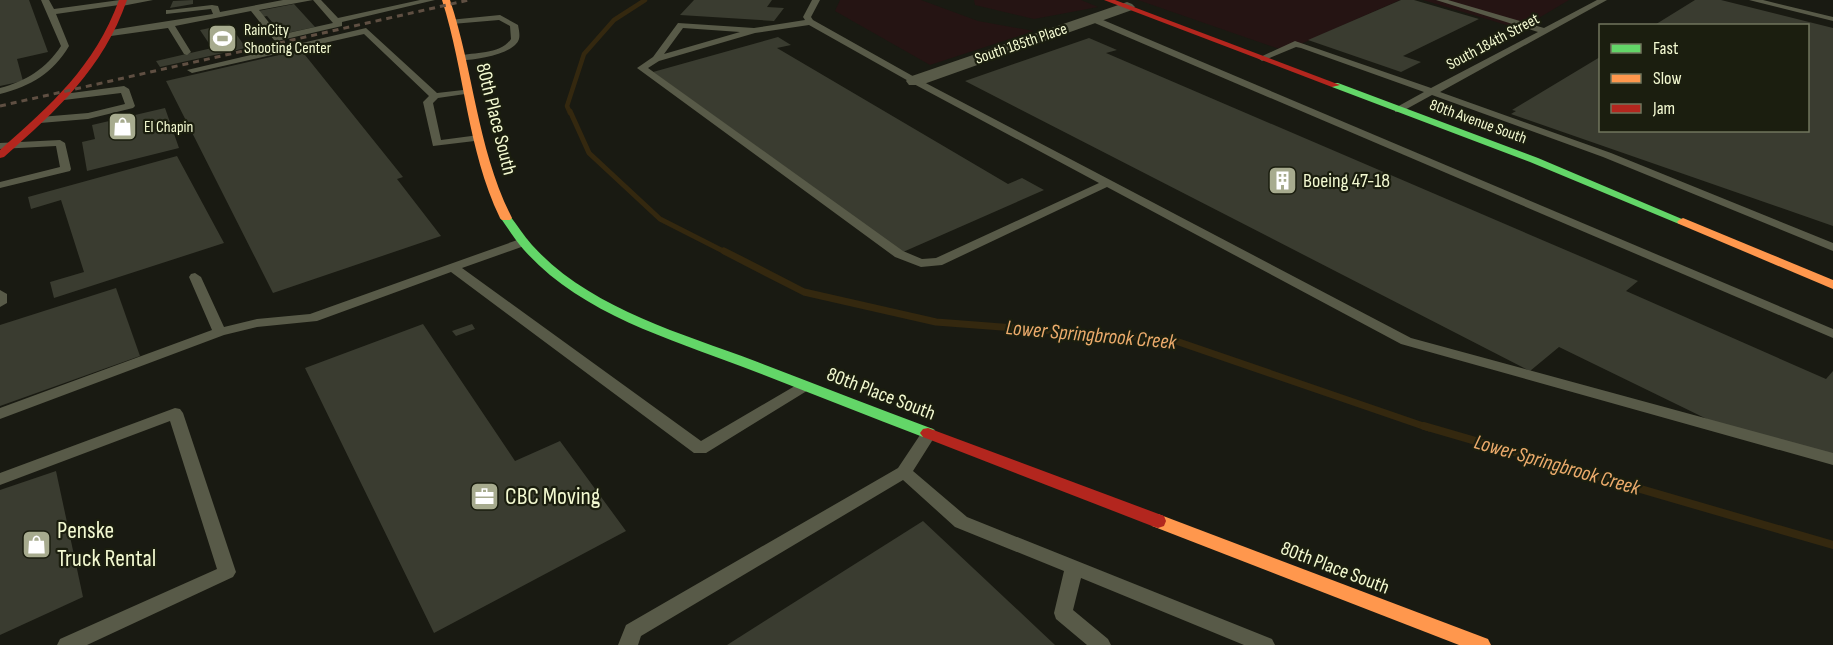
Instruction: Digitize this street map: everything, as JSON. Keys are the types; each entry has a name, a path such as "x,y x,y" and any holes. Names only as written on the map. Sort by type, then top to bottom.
{"street":[{"name":"80th Place South","path":"446,0 479,138 496,197 514,231 523,242 554,274 575,289 632,319 1481,645"},
{"name":"80th Avenue South","path":"1108,0 1534,160 1833,285"},
{"path":"4,149 64,97 111,33 123,2"},
{"name":"South 185th Place","path":"915,81 1127,7"}],"lane":[{"path":"0,91 31,82 60,55 65,46 45,0"},
{"path":"51,12 149,0"},
{"path":"111,33 170,25 290,1 309,0"},
{"path":"316,0 337,21"},
{"path":"392,0 400,7"},
{"path":"337,21 431,0"},
{"path":"816,0 807,17 810,22 915,81 1406,340 1833,459"},
{"path":"1440,0 1544,31"},
{"name":"South 184th Street","path":"1398,110 1603,0"},
{"path":"1753,0 1833,19"},
{"path":"169,12 212,7 215,8 217,15"},
{"path":"253,8 277,38 339,24 337,21"},
{"path":"452,22 500,17 514,25 516,36 514,43 506,48 461,58"},
{"path":"1093,19 1833,334"},
{"path":"810,22 754,31 656,59 642,68 899,254 921,263 938,262 1108,183"},
{"path":"170,25 187,52"},
{"path":"656,59 681,25 754,31"},
{"path":"192,70 366,30 435,96"},
{"path":"1262,58 1295,45 1304,46 1607,155 1833,247"},
{"path":"40,120 88,116 130,106 124,89 64,97"},
{"path":"469,91 435,96 428,102 438,144 479,138"},
{"path":"0,185 66,170 60,143 4,149"},
{"path":"0,414 220,332 257,323 312,318 523,242"},
{"path":"452,267 700,449 805,386"},
{"path":"195,277 220,332"},
{"path":"0,294 0,303"},
{"path":"0,478 175,413 226,572 67,645"},
{"path":"628,645 633,631 904,472 929,434"},
{"path":"904,472 961,522 1265,645"},
{"path":"1074,568 1063,613 1101,645"}],"shaded area":[{"path":"840,0 921,0 978,21 1034,31 930,65 835,11"},
{"path":"974,0 1081,0 1098,7 1034,19 975,5"},
{"path":"1138,0 1400,0 1285,51"},
{"path":"1423,0 1569,0 1520,29"}],"building":[{"path":"0,0 29,0 48,52 17,59 23,81 0,86"},
{"path":"193,0 193,4 170,8 173,1"},
{"path":"694,0 772,0 767,7 784,8 774,21 680,15"},
{"path":"1401,0 1414,0 1479,19 1403,56 1421,62 1401,72 1308,40"},
{"path":"1695,0 1721,0 1833,28 1833,226 1511,114 1516,111 1512,110 1599,58 1599,132 1809,132 1809,24 1656,24"},
{"path":"294,4 315,27 282,34 267,16 262,17 258,11"},
{"name":"RainCity Shooting Center","path":"229,24 246,48 160,67 156,61 212,48 200,30"},
{"path":"778,37 791,45 777,48 1008,184 1022,178 1044,190 903,252 653,72"},
{"name":"Boeing 47-18","path":"1089,38 1117,50 1106,53 1638,281 1626,291 1826,379 1833,371 1833,454 1711,421 1559,347 1530,371 965,81"},
{"path":"301,50 403,177 397,179 441,236 273,293 166,81"},
{"path":"165,108 179,148 87,171 82,142 95,139 92,125"},
{"path":"177,156 224,243 54,298 50,282 84,272 61,200 31,209 28,197"},
{"path":"116,288 140,356 0,406 0,325"},
{"name":"CBC Moving","path":"423,324 515,461 560,441 626,531 434,633 305,368"},
{"path":"472,324 475,329 456,336 452,331"},
{"name":"Penske Truck Rental","path":"56,471 83,597 0,635 0,490"},
{"path":"923,521 1055,645 727,645"}],"waterway":[{"name":"Lower Springbrook Creek","path":"570,113 567,106 584,54 614,20 645,0"},
{"name":"Lower Springbrook Creek","path":"570,111 589,153 660,219 727,253"},
{"name":"Lower Springbrook Creek","path":"724,251 804,292 936,322 1173,340 1429,428"},
{"name":"Lower Springbrook Creek","path":"1424,426 1833,545"}],"railway":[{"path":"0,106 469,0"}],"traffic: fast":[{"path":"1335,85 1534,160 1683,222"},
{"path":"506,218 527,247 553,272 613,310 681,339 928,433"}],"traffic: slow":[{"path":"446,0 455,27 485,167 506,218"},
{"path":"1683,222 1833,285"},
{"path":"1158,521 1481,645"}],"traffic: jam":[{"path":"0,155 74,86 103,46 115,24 123,0"},
{"path":"1108,0 1335,85"},
{"path":"928,433 1158,521"}],"place":[{"name":"RainCity Shooting Center","path":"223,39"},
{"name":"El Chapin","path":"123,127"},
{"name":"Boeing 47-18","path":"1282,181"},
{"name":"CBC Moving","path":"484,496"},
{"name":"Penske Truck Rental","path":"36,544"}]}
